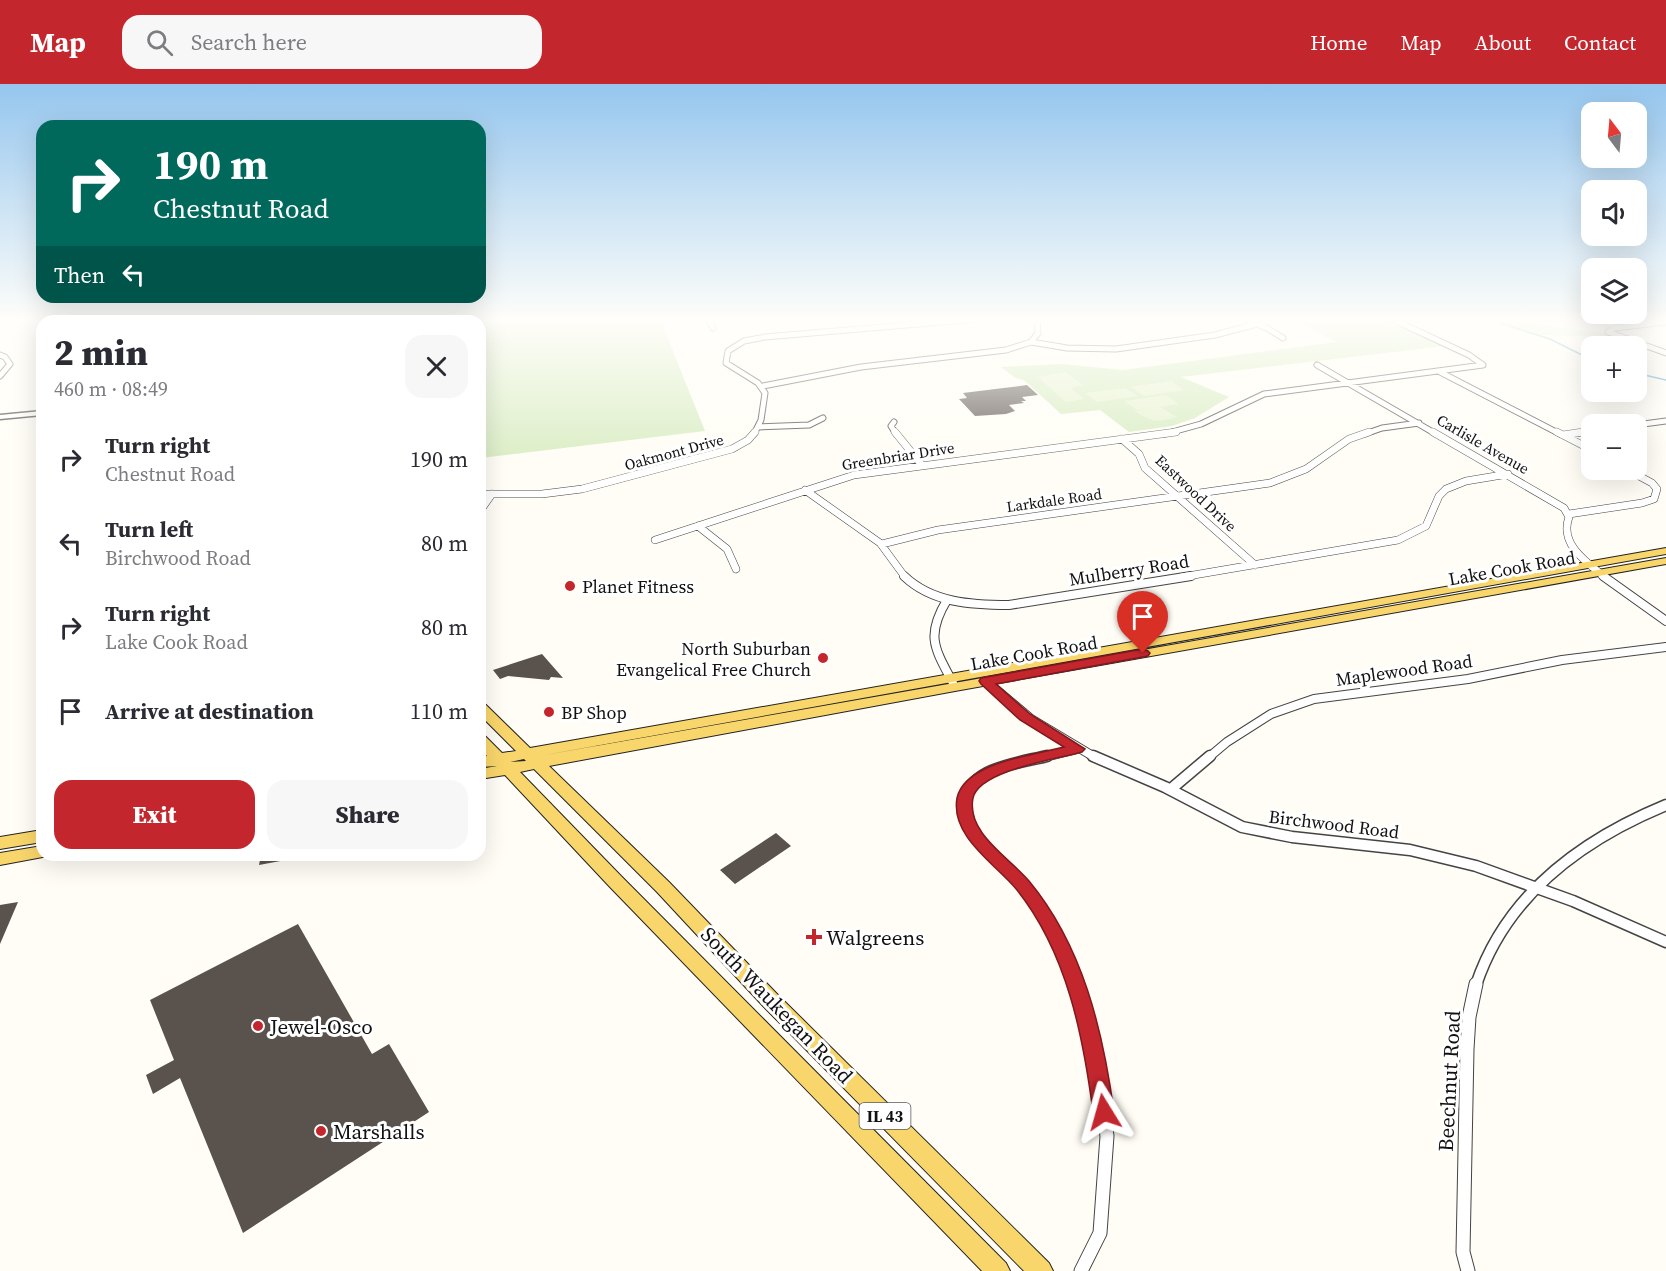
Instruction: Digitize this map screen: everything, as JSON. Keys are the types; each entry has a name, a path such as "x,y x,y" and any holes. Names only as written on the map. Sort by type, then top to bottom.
{"main road":[{"name":"Lake Cook Road","path":"952,682 986,681 1595,568 1666,551"},
{"name":"Lake Cook Road","path":"486,772 504,764 952,682 1595,568 1666,561"},
{"name":"IL 43","path":"486,713 533,759"},
{"name":"IL 43","path":"486,745 504,764"},
{"name":"South Waukegan Road","path":"533,759 663,887 821,1052 1041,1271"},
{"name":"Lake Cook Road","path":"486,762 504,764"},
{"name":"South Waukegan Road","path":"504,764 998,1271"},
{"path":"0,843 36,837"},
{"path":"0,859 36,853"}],"street":[{"path":"743,374 763,386 823,374"},
{"name":"Carlisle Avenue","path":"1335,374 1554,501 1569,514"},
{"name":"Greenbriar Drive","path":"655,540 854,475 921,464 1191,429 1204,424 1234,405 1255,397 1420,374"},
{"path":"1444,374 1581,444"},
{"path":"763,386 765,398 758,426 809,425 823,418"},
{"path":"0,417 36,414"},
{"path":"1647,424 1666,421"},
{"path":"894,422 892,429 921,464"},
{"name":"Larkdale Road","path":"882,544 938,530 1270,483 1295,475 1338,445 1366,433 1419,423"},
{"name":"Oakmont Drive","path":"486,494 542,494 597,486 732,449 753,438 758,426"},
{"path":"1562,435 1581,432"},
{"name":"Eastwood Drive","path":"1122,439 1139,454 1145,468 1255,565"},
{"name":"Mulberry Road","path":"882,544 904,576 922,589 947,600 980,605 1009,605 1371,547 1411,535 1430,521 1434,505 1446,490 1469,480 1508,474"},
{"path":"1646,480 1657,489 1654,499 1642,503 1569,514 1564,531 1567,541 1595,568 1666,621"},
{"path":"805,490 882,544"},
{"path":"486,502 492,494"},
{"path":"698,526 729,549 735,556 736,569"},
{"path":"947,600 933,622 932,637 952,682"},
{"name":"Maplewood Road","path":"1171,789 1227,742 1271,714 1314,699 1468,679 1562,660 1666,647"},
{"name":"Birchwood Road","path":"986,681 1036,725 1077,749 1171,789 1205,811 1251,830 1305,840 1410,850 1499,874 1576,901 1666,942"},
{"path":"1077,749 993,770 976,779 965,797 967,821 972,830 1023,885 1053,928 1080,994 1097,1065 1107,1136 1100,1233 1081,1271"},
{"name":"Beechnut Road","path":"1468,1271 1463,1252 1467,1029 1480,972 1498,937 1533,887 1569,856 1603,833 1636,815 1666,805"}],"green space":[{"path":"486,374 682,374 705,431 486,457"},
{"path":"1011,374 1203,374 1181,377 1229,397 1195,418 1172,426 1129,432 1100,410 1061,414 1025,381"},
{"path":"1069,374 1083,385 1071,388 1084,399 1066,402 1038,377"},
{"path":"1171,381 1184,390 1144,396 1131,387"},
{"path":"1125,388 1138,396 1097,402 1085,393"},
{"path":"1166,395 1179,404 1160,407 1177,417 1159,420 1146,418 1135,411 1148,409 1137,410 1124,401"}],"building":[{"path":"1027,385 1038,395 1022,397 1026,401 1009,405 1015,411 1006,414 975,416 959,399 967,398 963,393"},
{"path":"542,654 563,678 551,677 549,680 508,676 500,679 493,670"},
{"path":"776,833 791,846 735,884 720,870"},
{"path":"260,861 280,861 259,865"},
{"path":"18,902 0,944 0,905"},
{"path":"298,924 372,1054 389,1044 429,1112 243,1233 180,1078 153,1094 146,1075 174,1060 150,1000"}],"waterway":[{"path":"1647,376 1666,380"}],"place":[{"name":"Planet Fitness","path":"570,586"},
{"name":"North Suburban Evangelical Free Church","path":"823,658"},
{"name":"BP Shop","path":"549,712"},
{"name":"Walgreens","path":"814,937"},
{"name":"Jewel-Osco","path":"258,1026"},
{"name":"Marshalls","path":"321,1131"}],"route":[{"path":"1104,1112 1097,1065 1080,994 1053,928 1023,885 978,839 967,821 965,797 976,779 993,770 1077,749 1025,717 986,681 1143,653"}]}
